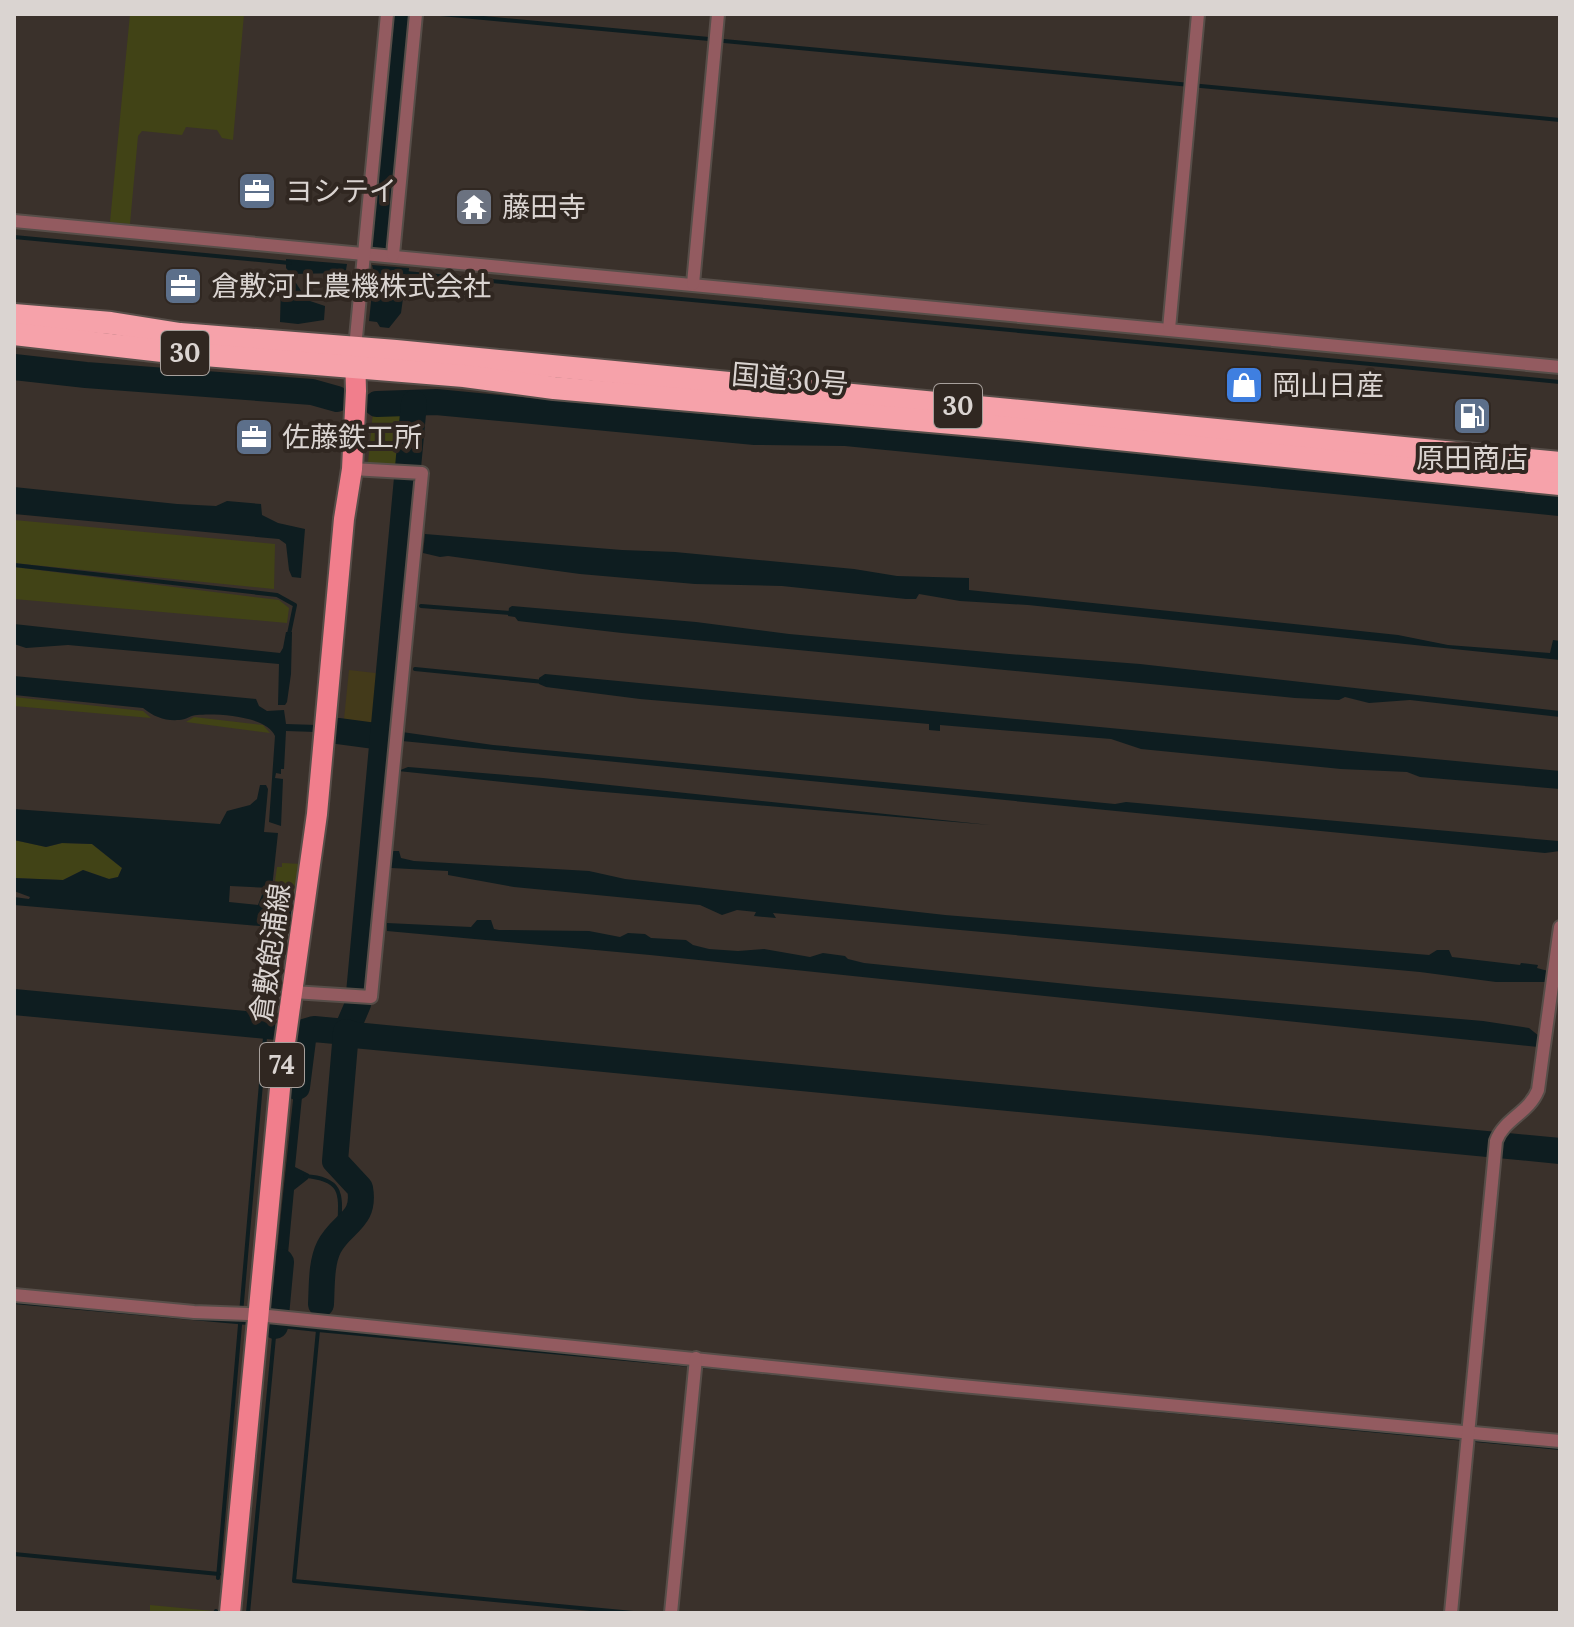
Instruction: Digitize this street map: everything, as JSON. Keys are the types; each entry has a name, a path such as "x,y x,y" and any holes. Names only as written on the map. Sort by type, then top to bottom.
{"highway":[{"name":"国道30号","path":"14,315 111,323 356,358 1560,484"},
{"name":"国道30号","path":"14,334 180,353 356,358 1560,463"}],"main road":[{"name":"倉敷飽浦線","path":"230,1613 283,1057 317,814 344,519 352,469 356,358"}],"street":[{"path":"356,358 362,253 387,14"},
{"path":"393,255 416,14"},
{"path":"693,284 718,14"},
{"path":"1169,329 1198,14"},
{"path":"14,221 1560,367"},
{"path":"293,992 371,997 422,473 352,469"},
{"path":"1451,1613 1495,1146 1504,1126 1533,1102 1538,1090 1560,927"},
{"path":"14,1295 696,1358 1469,1438 1560,1441"},
{"path":"671,1613 696,1358"}],"shaded area":[{"path":"130,14 244,14 233,140 222,138 217,130 186,127 182,135 142,131 138,136 130,224 110,222"},
{"path":"286,259 347,264 343,273 291,274 286,268"},
{"path":"372,265 409,268 401,313 389,328 369,321 374,274"},
{"path":"296,283 307,300 325,306 324,320 298,324 280,322 281,286"},
{"path":"373,412 407,417 402,467 368,463"},
{"path":"14,487 177,504 216,506 227,501 261,504 262,515 278,523 305,529 301,578 292,577 286,544 279,539 14,514"},
{"path":"14,520 275,544 274,589 14,563"},
{"path":"425,534 675,552 897,576 969,578 969,590 1398,635 1448,645 1550,653 1553,640 1560,641 1560,660 1028,605 960,601 919,594 916,599 906,599 782,586 695,584 580,574 423,553"},
{"path":"14,567 279,600 289,608 287,623 14,599"},
{"path":"512,606 696,622 789,634 1140,664 1560,711 1560,717 1410,700 1369,703 1345,697 1339,700 1295,698 622,633 518,621 508,616"},
{"path":"14,624 280,653 286,632 292,632 287,702 278,705 279,664 68,645 26,648 14,644"},
{"path":"545,674 1560,771 1560,789 1141,749 1111,739 940,725 940,731 929,730 929,724 640,699 546,687 539,684 539,678"},
{"path":"14,676 256,699 259,706 267,711 284,710 286,724 317,725 316,732 286,731 284,769 281,769 281,774 276,773 275,778 283,779 281,826 269,822 275,736 262,724 240,717 216,715 169,720 143,708 14,695"},
{"path":"14,697 143,711 151,718 14,706"},
{"path":"194,717 263,725 270,733 186,722"},
{"path":"402,732 493,745 1115,804 1126,802 1558,841 1560,851 1545,853 402,741"},
{"path":"408,767 543,778 990,825 398,771"},
{"path":"260,785 266,785 268,789 264,832 278,833 272,888 230,886 229,902 258,905 263,892 295,897 290,925 264,923 260,926 14,905 14,897 30,897 14,891 14,878 63,880 83,870 109,879 118,877 122,868 92,844 62,843 46,847 14,840 14,809 220,824 227,811 250,805 257,799"},
{"path":"14,840 46,847 62,843 92,844 122,868 118,877 109,879 83,870 63,880 14,878"},
{"path":"391,851 399,851 401,858 414,861 589,871 625,879 945,915 1429,955 1437,950 1449,950 1452,957 1538,965 1537,968 1548,971 1546,982 1496,982 1420,972 773,913 776,918 754,916 756,912 737,910 722,915 700,905 514,887 448,875 448,871 391,868"},
{"path":"282,863 302,864 299,891 274,888 277,867 282,867"},
{"path":"477,920 491,920 494,929 499,930 589,931 620,937 628,933 645,934 651,938 686,940 709,949 764,949 810,957 823,953 864,963 1096,987 1483,1021 1529,1028 1539,1036 1538,1047 650,955 387,931 387,923 471,927"},
{"path":"298,1053 306,1057 295,1167 309,1174 308,1179 294,1190 286,1275 283,1275 282,1294 276,1294 276,1260"},
{"path":"328,1269 323,1317 317,1317 310,1305 311,1278 317,1275 317,1270"},
{"path":"150,1605 213,1611 213,1613 150,1613"}],"sand":[{"path":"349,670 384,674 378,733 343,729"}],"waterway":[{"path":"383,240 405,14"},
{"path":"441,14 709,39"},
{"path":"724,41 1560,120"},
{"path":"14,237 290,263"},
{"path":"406,273 1560,382"},
{"path":"14,367 312,392 337,399"},
{"path":"280,389 281,381"},
{"path":"377,404 436,402 755,432 846,433 1560,503"},
{"path":"297,1087 304,1032 314,1029 346,1032 358,1004 414,403"},
{"path":"402,541 407,541"},
{"path":"14,565 277,595 295,605 289,634"},
{"path":"396,603 401,604"},
{"path":"421,606 510,613"},
{"path":"415,669 544,682"},
{"path":"338,731 383,737"},
{"path":"371,864 376,864"},
{"path":"366,924 371,924"},
{"path":"14,1002 277,1027"},
{"path":"218,1578 266,1026"},
{"path":"321,1304 326,1253 356,1215 361,1199 360,1188 335,1161 346,1032 1560,1151"},
{"path":"305,1176 328,1181 338,1192 339,1233"},
{"path":"275,1326 281,1262"},
{"path":"14,1302 248,1323"},
{"path":"271,1325 318,1330"},
{"path":"248,1613 275,1326"},
{"path":"633,1613 294,1581 318,1330 690,1365"},
{"path":"701,1366 794,1375"},
{"path":"1157,1410 1560,1448"},
{"path":"14,1554 219,1574"}],"place":[{"name":"ヨシテイ","path":"257,191"},
{"name":"藤田寺","path":"474,207"},
{"name":"倉敷河上農機株式会社","path":"183,286"},
{"name":"岡山日産","path":"1244,385"},
{"name":"原田商店","path":"1472,416"},
{"name":"佐藤鉄工所","path":"254,437"}]}
